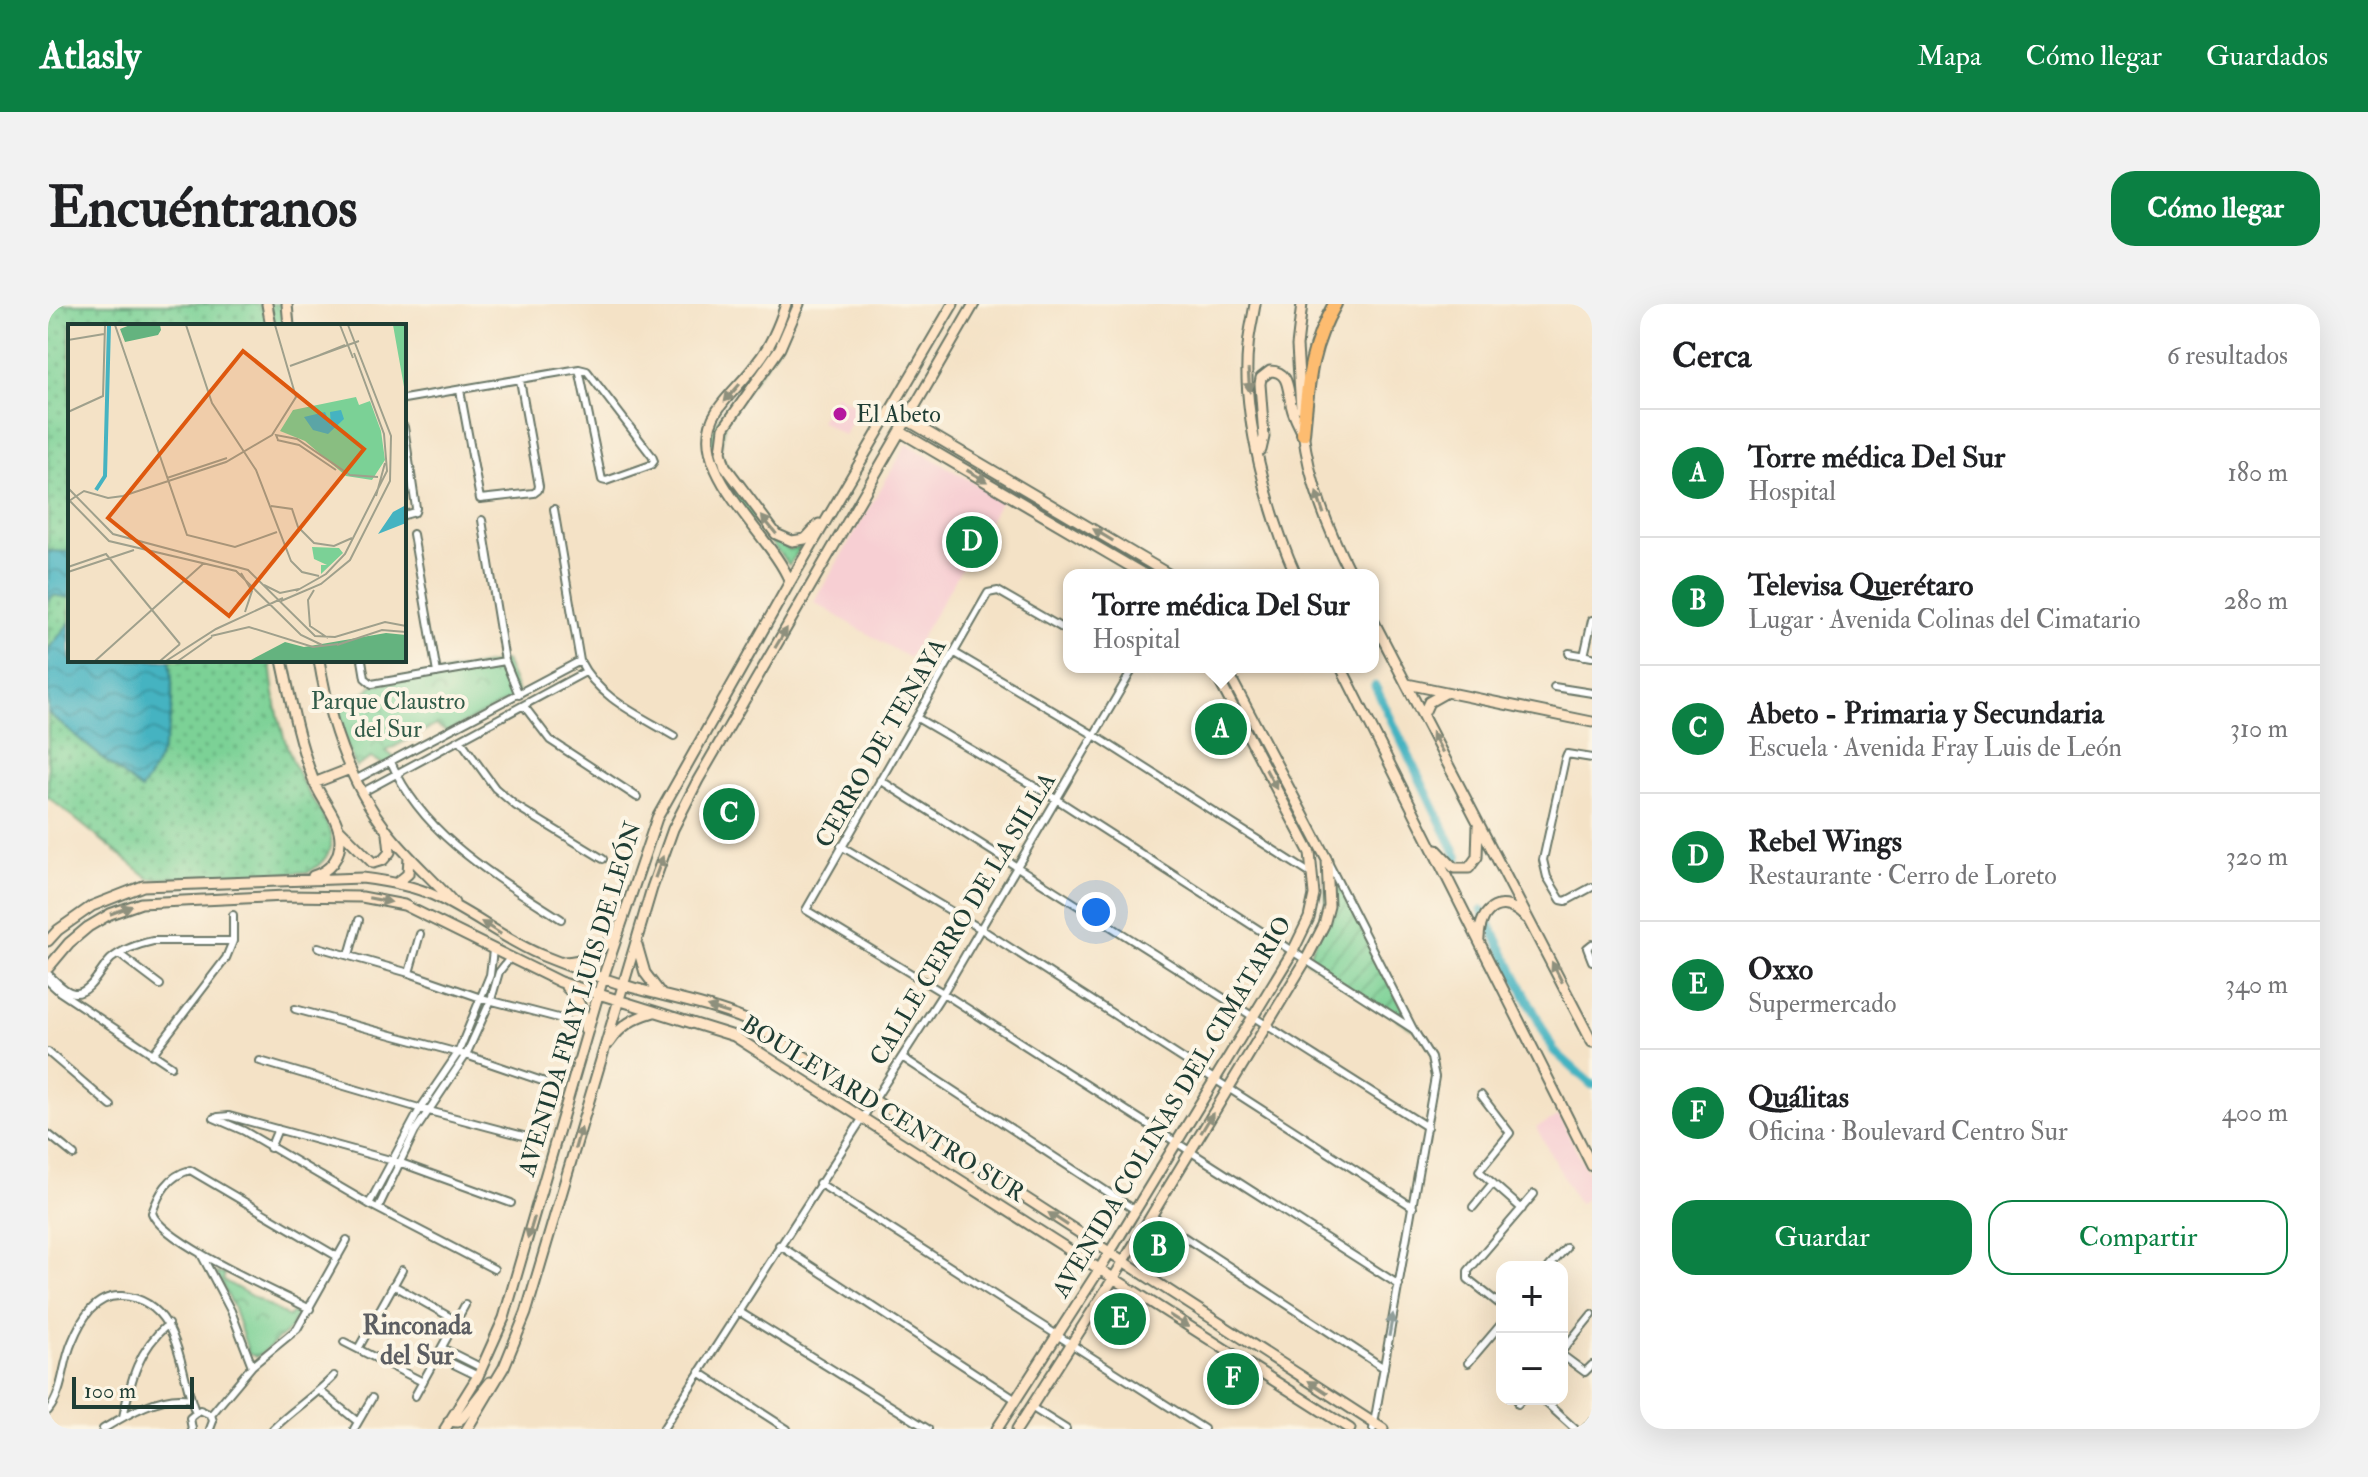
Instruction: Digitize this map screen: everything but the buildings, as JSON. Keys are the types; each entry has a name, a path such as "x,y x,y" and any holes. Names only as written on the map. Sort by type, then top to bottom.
{"highway":[{"path":"1303,434 1315,344 1335,304"}],"street":[{"path":"267,304 271,324"},
{"path":"287,304 289,324"},
{"path":"786,304 770,345 716,412 708,435 708,447 717,475 783,565 790,582"},
{"path":"799,304 780,348 724,428 721,452 725,466 776,534 784,539 805,539 830,513"},
{"name":"AVENIDA FRAY LUIS DE LEÓN","path":"447,1425 480,1372 504,1318 603,978 657,818 790,582 953,304"},
{"name":"AVENIDA FRAY LUIS DE LEÓN","path":"467,1429 502,1372 526,1313 623,984 673,829 698,780 974,304"},
{"path":"1255,304 1248,348 1248,378 1259,458 1272,514 1294,569"},
{"path":"1302,304 1297,346 1303,434 1309,471 1325,520 1348,569"},
{"path":"926,351 941,360"},
{"path":"406,399 579,369 587,371 652,456 654,461 651,465 620,477 602,480 579,369"},
{"path":"1259,458 1264,437 1260,384 1261,378 1270,371 1278,372 1285,378 1292,409 1303,434"},
{"path":"460,390 480,499 534,493 539,486 520,380"},
{"path":"907,420 1160,569"},
{"path":"901,432 1135,569"},
{"path":"406,440 416,508 415,512 406,514"},
{"path":"554,509 580,661 585,672 606,694 674,736"},
{"path":"482,520 505,661 519,695"},
{"path":"413,534 437,673"},
{"name":"CERRO DE TENAYA","path":"943,993 806,910 988,593 998,591 1063,629"},
{"path":"1569,653 1588,656 1592,620"},
{"path":"1379,631 1592,1042"},
{"path":"955,653 1094,735 1314,876"},
{"path":"362,662 365,678 372,684 505,661"},
{"path":"355,780 580,661"},
{"path":"282,662 295,727 314,783 339,829 373,863 383,860 390,852 387,831"},
{"path":"319,662 330,713 361,793 387,831 459,909"},
{"path":"361,793 585,672"},
{"name":"CALLE CERRO DE LA SILLA","path":"663,1429 943,993 1129,673"},
{"name":"AVENIDA COLINAS DEL CIMATARIO","path":"997,1429 1099,1270 1293,951 1309,918 1314,895 1310,853 1215,673"},
{"name":"AVENIDA COLINAS DEL CIMATARIO","path":"1017,1429 1124,1262 1324,925 1329,906 1327,860 1228,673"},
{"path":"1344,673 1418,825 1591,1162"},
{"path":"1221,685 1231,679"},
{"path":"1407,684 1592,722"},
{"path":"1554,687 1592,693"},
{"path":"1423,715 1429,702 1449,692"},
{"path":"524,706 550,740 637,797"},
{"path":"489,711 496,722"},
{"path":"917,718 1056,799 1413,1029"},
{"path":"461,741 495,788 516,806 603,859"},
{"path":"1592,758 1567,754 1543,860 1547,877 1561,900 1566,901 1592,887"},
{"path":"391,762 396,774 438,831 472,861 561,919"},
{"path":"314,783 350,769"},
{"path":"880,780 1427,1127"},
{"path":"1418,825 1447,863 1462,870 1469,868 1477,857 1477,819"},
{"path":"304,879 326,871 334,862 340,843 339,829"},
{"path":"841,846 981,929 1413,1207"},
{"path":"397,883 408,874 409,857"},
{"path":"1327,860 1434,1067 1427,1127 1373,1426"},
{"name":"BOULEVARD CENTRO SUR","path":"48,941 92,906 143,886 362,878 397,883 433,895 513,942 561,962 603,978 724,1011 746,1020 874,1100 1373,1426 1383,1429"},
{"name":"BOULEVARD CENTRO SUR","path":"48,971 78,935 110,914 141,903 285,896 362,897 404,905 560,982 734,1036 1350,1429"},
{"path":"1479,941 1479,923 1483,915 1500,905 1517,909 1533,926"},
{"path":"152,1055 226,958 233,941 233,915"},
{"path":"349,955 359,920"},
{"path":"561,962 592,955 618,932"},
{"path":"409,973 420,934"},
{"path":"48,971 67,991 78,993 85,990 109,961 119,954 153,941 233,941"},
{"path":"636,942 645,973 661,994"},
{"path":"1592,944 1587,948 1592,961"},
{"path":"318,947 481,998 566,1020"},
{"path":"369,1204 420,1109 462,1054 492,969 493,950"},
{"path":"119,954 160,985"},
{"path":"378,1208 415,1131 462,1054 491,1000 499,972 510,958"},
{"path":"48,981 171,1066"},
{"path":"560,982 573,993 584,1015 583,1046"},
{"path":"943,993 1399,1285"},
{"path":"295,1009 462,1054 548,1083"},
{"path":"603,1053 616,1032 628,1022 654,1012"},
{"path":"48,1052 111,1106"},
{"path":"902,1057 1135,1210"},
{"path":"260,1061 420,1109 531,1138"},
{"path":"1481,1095 1510,1133 1479,1171 1522,1209"},
{"path":"494,1269 369,1204 244,1131 214,1118 229,1116 401,1163 511,1203"},
{"path":"270,1148 278,1129"},
{"path":"48,1134 74,1155"},
{"path":"1581,1145 1592,1140"},
{"path":"310,1309 201,1254 157,1222 152,1213 157,1198 178,1173 190,1170 338,1257"},
{"path":"819,1183 1204,1429"},
{"path":"1473,1207 1493,1183"},
{"path":"1149,1188 1163,1197"},
{"path":"1496,1301 1467,1276 1468,1271 1534,1194"},
{"path":"1152,1216 1384,1368"},
{"path":"212,1428 211,1415 252,1366 297,1329 347,1240"},
{"path":"779,1245 1016,1400"},
{"path":"1554,1261 1566,1248"},
{"path":"201,1254 231,1311 252,1366"},
{"path":"358,1349 402,1270"},
{"path":"393,1285 457,1321"},
{"path":"48,1411 60,1390 70,1346 91,1308 100,1299 123,1296 144,1300 168,1324 195,1411"},
{"path":"415,1396 465,1305"},
{"path":"738,1311 928,1429"},
{"path":"1568,1345 1592,1314"},
{"path":"123,1417 134,1367 154,1336 168,1324"},
{"path":"1468,1363 1496,1330"},
{"path":"344,1342 423,1382"},
{"path":"442,1348 480,1372"},
{"path":"437,1356 480,1372"},
{"path":"1568,1358 1585,1372 1592,1365"},
{"path":"447,1425 462,1418 502,1372"},
{"path":"699,1372 787,1429"},
{"path":"273,1429 334,1376"},
{"path":"175,1397 187,1382"},
{"path":"320,1391 358,1422"},
{"path":"103,1429 123,1417 175,1397 190,1399"},
{"path":"354,1429 372,1398"},
{"path":"1548,1405 1573,1428"},
{"path":"1031,1407 1066,1429"},
{"path":"195,1411 203,1410 211,1415"},
{"path":"192,1429 189,1422 195,1411"},
{"path":"1585,1429 1592,1422"}],"shaded area":[{"name":"El Abeto","path":"835,394 860,408 844,435 820,421"},
{"path":"907,444 1002,499 909,658 814,602"},
{"path":"1559,1116 1592,1181 1592,1196 1578,1204 1536,1127"},
{"path":"1115,1287 1136,1301 1123,1324 1100,1309"}],"green space":[{"path":"48,304 287,304 289,324 68,324 68,662 270,662 284,738 295,767 326,822 331,837 326,858 309,872 150,879 48,797"},
{"path":"790,304 795,304 780,344 727,418 719,453 772,535 789,550 801,547 789,565 720,477 712,460 710,444 720,416 765,358"},
{"name":"Parque Claustro del Sur","path":"505,661 519,695 447,732 436,725 386,751 396,759 385,765 371,758 356,767 347,747 335,698 365,693 372,685"},
{"path":"1327,860 1413,1029 1306,960 1324,925"},
{"path":"216,1273 225,1274 223,1280 289,1317 293,1312 297,1315 290,1329 257,1357 249,1354 233,1306"}],"water":[{"path":"48,551 68,552 68,598 53,595 48,601"},
{"path":"68,625 68,662 170,662 169,728 158,760 141,790 48,713 48,650"}],"waterway":[{"path":"1375,686 1458,858"},
{"path":"1482,910 1554,1051 1592,1085"}],"place":[{"name":"El Abeto","path":"840,414"},
{"name":"Rebel Wings","path":"972,542"},
{"name":"Torre médica Del Sur","path":"1221,729"},
{"name":"Abeto - Primaria y Secundaria","path":"729,814"},
{"name":"Televisa Querétaro","path":"1159,1247"},
{"name":"Oxxo","path":"1120,1319"},
{"name":"Quálitas","path":"1233,1379"}],"district":[{"name":"Rinconada del Sur","path":"417,1341"}]}
